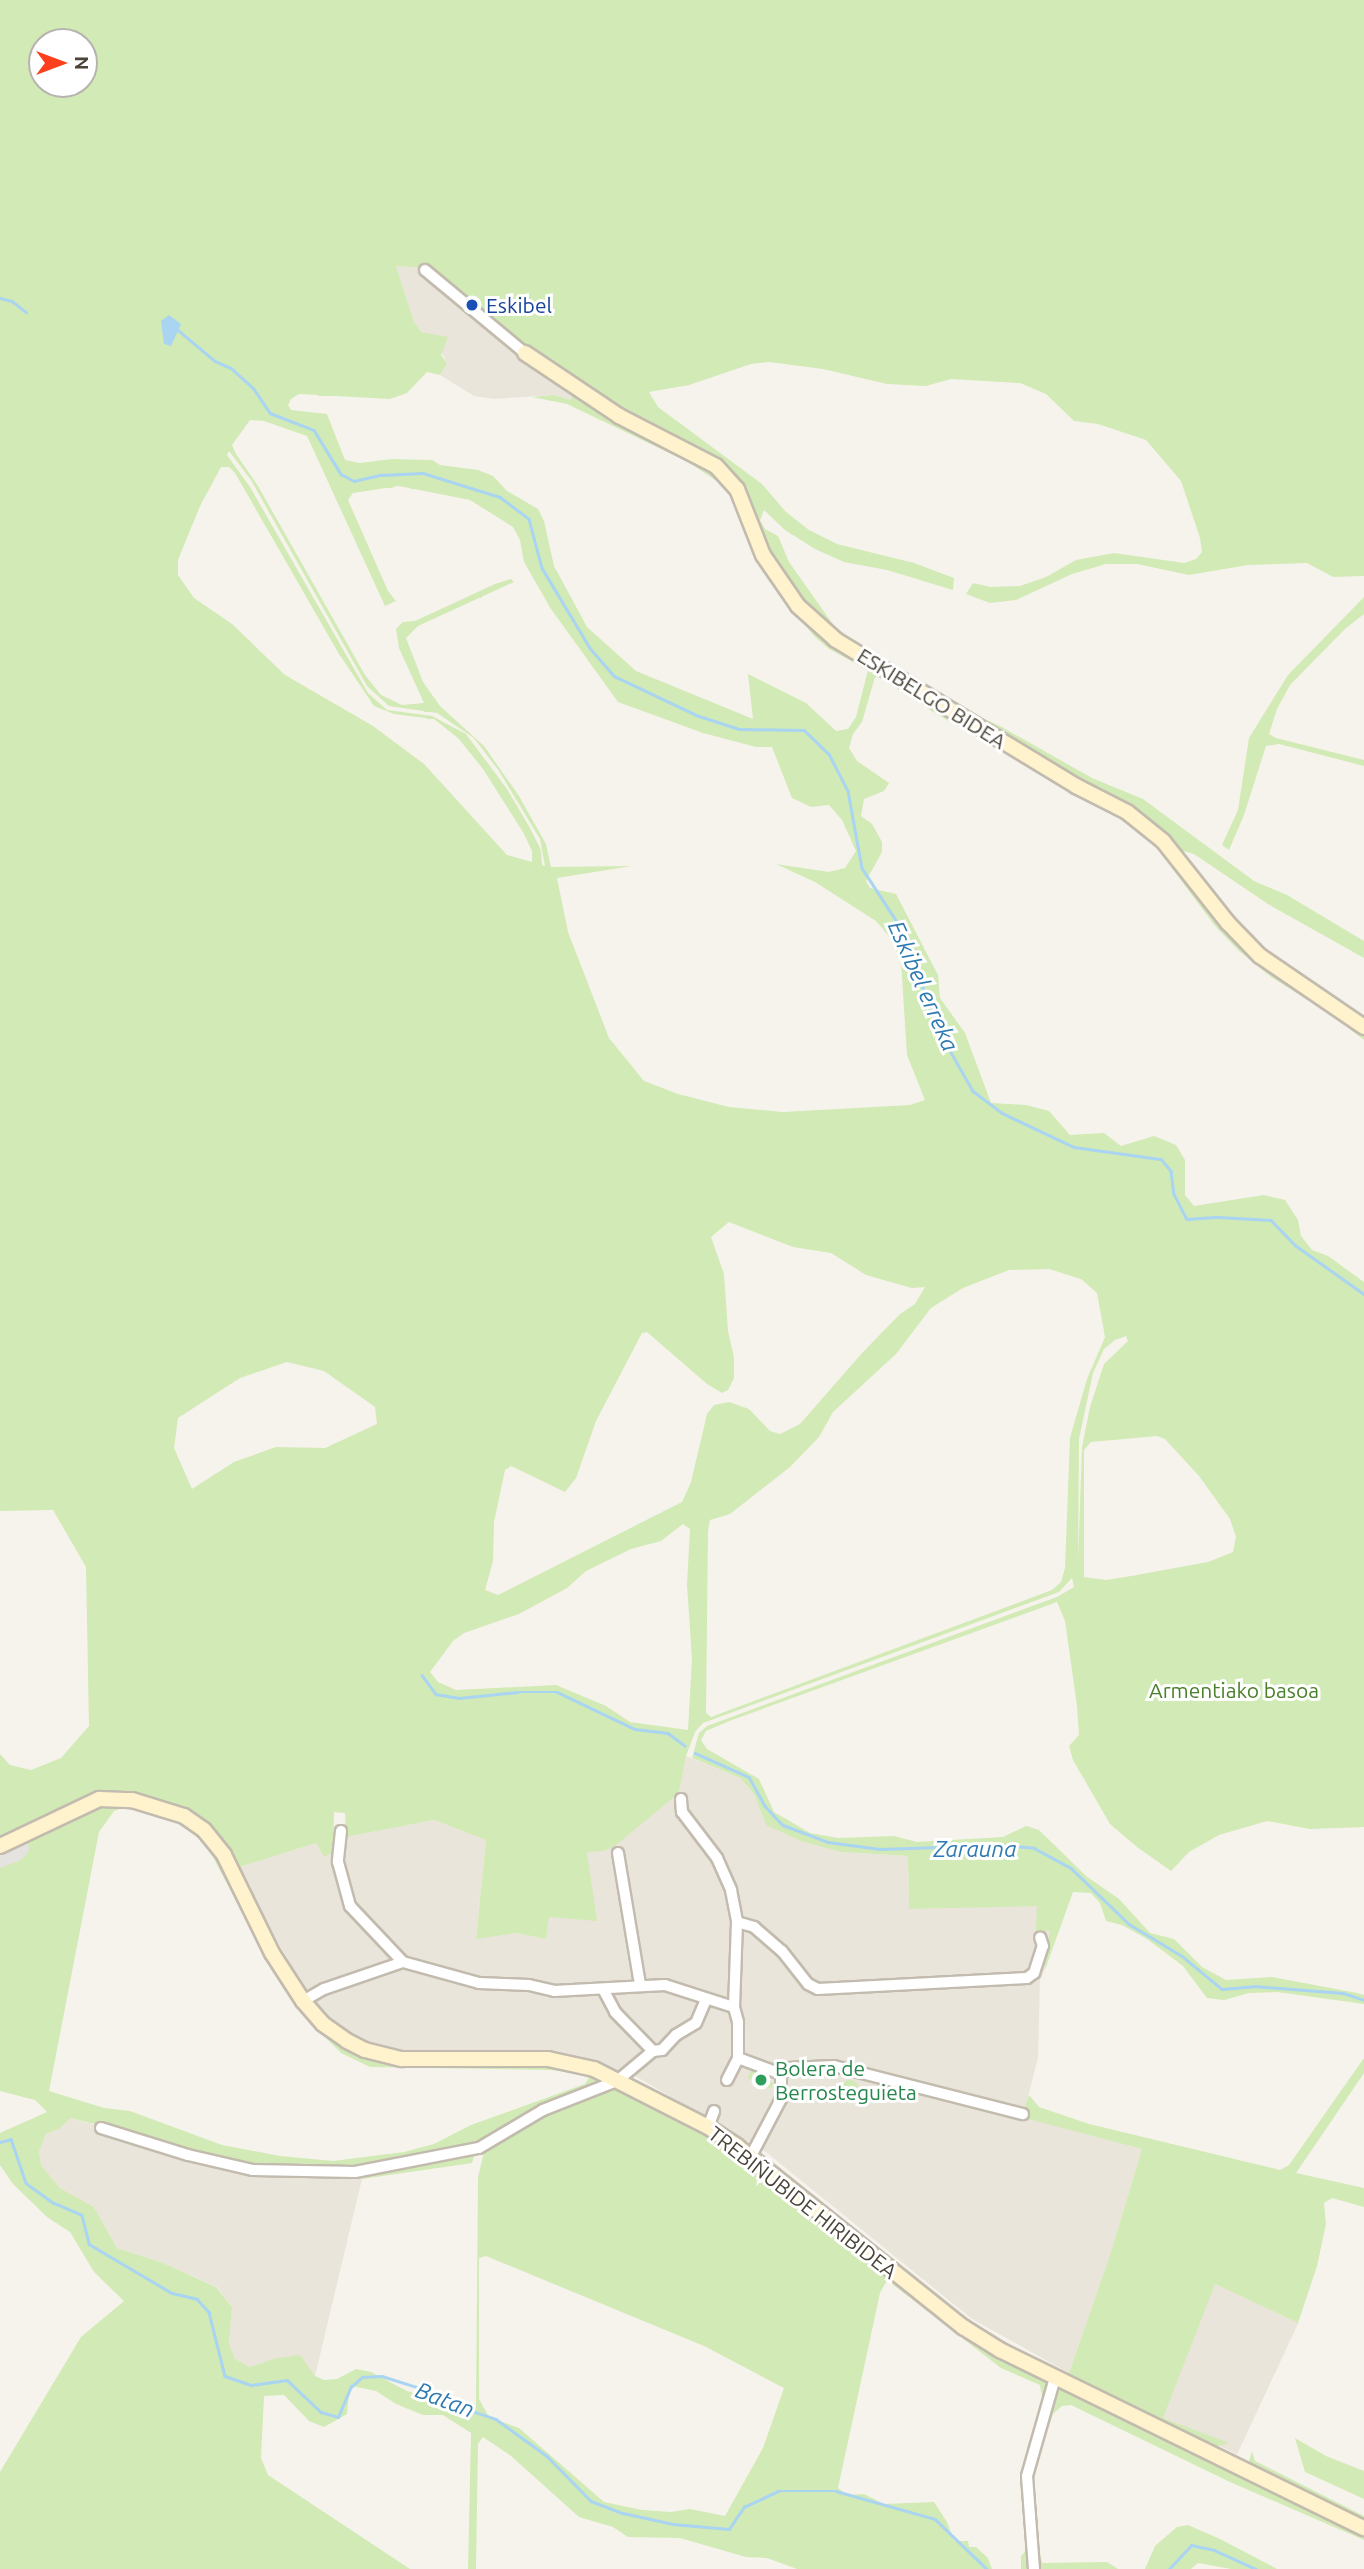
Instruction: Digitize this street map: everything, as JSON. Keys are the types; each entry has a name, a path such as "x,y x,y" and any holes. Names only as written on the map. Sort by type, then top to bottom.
{"street":[{"path":"425,270 525,353"},
{"name":"ESKIBELGO BIDEA","path":"525,353 619,416 716,466 737,489 747,506 763,555 798,606 836,640 1076,786 1127,812 1163,841 1228,923 1260,956 1364,1027"},
{"name":"TREBIÑUBIDE HIRIBIDEA","path":"0,1846 99,1799 132,1800 184,1816 204,1830 224,1855 272,1953 303,2001 334,2033 365,2050 383,2055 424,2060 548,2059 579,2064 617,2081 708,2127 751,2156 962,2327 1000,2350 1364,2529"},
{"path":"681,1799 682,1812 717,1858 731,1890 737,1922 734,2007 738,2022 738,2058 727,2080"},
{"path":"341,1831 338,1862 351,1906 403,1962 479,1983 529,1985 554,1992 665,1985 734,2007"},
{"path":"618,1853 640,1985"},
{"path":"737,1922 754,1927 782,1951 808,1984 818,1989 1027,1978 1034,1973 1043,1946 1040,1937"},
{"path":"303,2001 324,1989 403,1962"},
{"path":"603,1989 615,2012 653,2051"},
{"path":"101,2128 188,2155 253,2171 355,2172 479,2148 543,2110 617,2081 653,2051 662,2050 676,2035 696,2023 706,2000"},
{"path":"738,2058 780,2074"},
{"path":"780,2074 788,2068 834,2066 1023,2113"},
{"path":"751,2156 781,2099 780,2074"},
{"path":"708,2127 714,2111"},
{"path":"1034,2569 1027,2476 1055,2378"}],"shaded area":[{"path":"396,266 423,268 575,384 571,400 554,395 494,399 474,396 440,375 447,363 432,335 421,332 414,322"},
{"path":"686,1756 740,1778 754,1794 766,1825 841,1852 908,1856 909,1909 1037,1905 1050,1931 1042,1965 1046,1967 1040,1980 1038,2058 1023,2116 1142,2149 1110,2255 1069,2373 972,2319 766,2152 635,2076 563,2055 412,2054 379,2051 350,2039 318,2013 236,1868 316,1843 324,1857 346,1837 434,1820 486,1840 476,1938 516,1933 546,1939 548,1917 586,1851 604,1851 679,1793"},
{"path":"28,1841 29,1851 21,1860 0,1868 0,1851"},
{"path":"71,2118 207,2157 253,2165 357,2168 362,2179 315,2376 273,2359 250,2367 234,2359 229,2344 232,2307 217,2287 163,2263 117,2248 94,2207 60,2188 41,2165 39,2152 46,2134 59,2129"},
{"path":"1215,2284 1298,2323 1237,2454 1154,2415"}],"green space":[{"name":"Armentiako basoa","path":"0,0 1364,0 1364,576 1333,577 1307,563 1248,565 1189,575 1137,564 1106,564 1072,574 1016,600 990,603 966,594 973,583 991,587 1020,586 1046,577 1076,560 1114,553 1184,563 1196,559 1202,552 1200,538 1181,481 1146,440 1098,424 1074,421 1046,394 1020,383 951,379 926,386 887,384 823,369 769,362 751,364 689,385 649,392 658,407 762,484 786,512 809,530 837,544 914,563 954,578 953,590 887,570 844,562 815,549 785,530 764,510 760,520 765,529 778,536 789,562 837,630 953,705 1000,726 1092,778 1143,799 1254,881 1287,895 1364,941 1364,958 1268,904 1194,854 1176,849 1181,862 1208,900 1248,943 1284,971 1347,1010 1364,1023 1364,1027 1277,972 1249,949 1207,904 1158,837 1140,819 1032,758 901,676 834,642 809,617 774,570 745,496 734,477 699,451 635,419 575,384 494,326 435,273 423,268 396,266 414,322 421,332 448,337 441,355 447,363 440,375 427,372 407,393 390,399 299,394 291,399 288,405 291,410 327,414 345,460 360,463 392,459 432,460 440,465 478,470 493,476 507,491 538,509 544,521 554,566 587,627 636,671 753,719 748,674 806,703 836,731 848,729 856,717 868,670 829,649 815,637 787,604 763,568 738,504 724,486 688,462 567,404 532,397 554,395 571,400 574,389 622,420 698,459 726,481 735,493 773,581 809,628 829,646 898,681 1026,762 1130,820 1159,847 1213,920 1239,947 1273,976 1364,1036 1364,1040 1333,1016 1271,977 1239,951 1215,926 1154,844 1136,827 933,712 883,678 875,677 862,722 853,734 849,748 857,761 889,783 884,791 864,799 861,816 872,824 882,842 882,852 866,881 870,888 896,894 938,975 940,998 965,1033 991,1103 1026,1105 1049,1111 1070,1135 1104,1133 1121,1146 1154,1136 1176,1145 1185,1160 1185,1195 1194,1206 1264,1195 1285,1200 1298,1220 1301,1236 1312,1250 1328,1256 1364,1282 1364,1827 1310,1829 1267,1821 1219,1835 1189,1852 1171,1871 1137,1847 1110,1824 1073,1760 1069,1746 1079,1735 1077,1706 1065,1621 1057,1602 732,1720 706,1731 701,1740 707,1749 759,1779 774,1812 810,1833 838,1838 894,1836 917,1842 1003,1837 1026,1826 1039,1830 1086,1876 1119,1899 1150,1933 1174,1939 1202,1967 1226,1980 1272,1977 1364,1995 1364,2004 1277,1992 1249,1993 1224,2000 1207,1998 1183,1966 1147,1939 1122,1925 1106,1921 1100,1903 1091,1893 1073,1892 1046,1967 1042,1965 1050,1931 1036,1931 1037,1906 909,1909 908,1856 841,1852 801,1841 766,1825 754,1794 740,1778 692,1758 699,1733 707,1726 1057,1597 1074,1587 1072,1578 1059,1592 703,1723 695,1732 686,1756 679,1793 616,1845 604,1851 587,1852 597,1921 549,1917 546,1939 516,1933 476,1939 486,1840 434,1820 346,1837 345,1813 334,1812 333,1852 324,1857 316,1843 236,1868 208,1824 185,1810 148,1797 97,1794 0,1840 0,1754 10,1765 31,1770 61,1758 89,1726 86,1567 53,1510 0,1511","holes":["250,420 264,421 307,436 385,606 396,601 388,591 348,500 353,493 399,486 470,500 513,527 520,540 524,562 551,609 618,702 703,733 756,747 772,747 792,798 811,807 829,805 842,820 856,851 845,868 829,872 776,864 815,882 876,921 888,935 901,961 907,1055 925,1100 910,1105 783,1112 729,1107 678,1094 644,1081 609,1038 568,932 557,878 632,866 551,867 546,844 519,796 484,746 440,706 423,682 406,638 418,626 514,582 511,579 495,584 415,621 403,622 396,629 399,648 424,703 402,705 381,695 365,675 258,486 232,445","229,451 251,480 367,686 389,706 437,713 474,738 499,771 540,839 545,866 542,865 541,850 507,789 466,734 432,716 387,710 368,693 250,487 227,455","221,467 229,467 235,473 339,654 374,706 394,714 434,719 459,739 483,769 523,832 532,851 532,862 507,855 424,764 373,726 285,675 232,624 194,598 178,575 178,560 200,506","729,1222 793,1247 831,1253 866,1275 912,1288 925,1287 915,1304 900,1314 863,1352 800,1424 780,1434 770,1431 749,1409 729,1402 714,1405 707,1414 691,1482 682,1502 498,1595 485,1590 493,1561 494,1522 505,1470 511,1466 565,1492 576,1478 596,1421 642,1333 647,1332 707,1384 722,1393 728,1390 734,1378 734,1357 728,1331 724,1274 711,1237","1049,1269 1081,1279 1097,1293 1105,1337 1087,1379 1070,1438 1065,1568 1061,1582 1052,1590 711,1717 706,1713 710,1520 730,1514 790,1467 819,1437 833,1412 896,1354 931,1308 963,1288 1009,1270","1126,1336 1128,1341 1104,1364 1090,1407 1082,1447 1078,1562 1079,1439 1093,1373 1104,1349 1115,1340","287,1362 324,1371 375,1407 377,1424 325,1448 276,1447 234,1462 192,1489 174,1448 178,1418 240,1378","1157,1436 1165,1439 1199,1476 1230,1519 1236,1537 1233,1552 1208,1562 1131,1576 1106,1580 1084,1577 1084,1450 1091,1442","683,1524 690,1529 687,1585 692,1659 688,1730 630,1722 606,1706 556,1685 456,1690 438,1682 430,1672 453,1641 464,1633 519,1614 567,1588 586,1571 631,1549 661,1541"]},
{"path":"1364,597 1364,614 1345,629 1290,685 1277,709 1269,734 1364,760 1364,766 1279,744 1266,746 1244,815 1229,850 1222,845 1238,810 1249,738 1288,675"},
{"path":"115,1802 186,1821 218,1853 271,1958 353,2051 540,2062 579,2068 605,2081 476,2145 357,2168 254,2165 71,2118 59,2129 46,2134 39,2152 41,2165 60,2188 94,2207 117,2248 163,2263 216,2287 232,2307 229,2344 235,2359 250,2367 273,2359 300,2355 315,2376 324,2380 337,2379 356,2369 371,2372 407,2391 421,2395 449,2395 476,2408 478,2177 485,2148 523,2123 609,2087 620,2086 716,2136 1045,2379 1048,2392 1025,2467 1033,2569 1021,2569 1021,2556 1027,2549 1022,2475 1028,2445 1043,2401 1040,2385 1001,2368 887,2280 880,2293 838,2488 847,2495 864,2494 884,2504 934,2502 947,2522 954,2541 968,2541 969,2547 976,2547 988,2558 992,2569 797,2569 767,2558 746,2557 680,2538 628,2537 613,2527 579,2517 511,2456 483,2437 478,2444 476,2569 468,2569 471,2433 443,2415 423,2415 396,2404 376,2391 352,2386 347,2414 324,2427 309,2421 284,2395 264,2396 261,2458 268,2475 410,2569 0,2569 0,2472 81,2337 124,2301 94,2272 70,2232 47,2217 13,2184 0,2165 0,2133 47,2112 35,2100 0,2091 0,1866 36,1835 97,1805","holes":["126,1807 182,1824 204,1840 267,1960 312,2024 341,2053 370,2067 551,2070 577,2073 589,2078 585,2084 471,2125 434,2144 404,2152 333,2161 280,2156 222,2145 130,2111 104,2108 49,2091 99,1832 114,1811","486,2256 704,2346 784,2388 763,2448 725,2516 690,2509 671,2512 642,2510 604,2502 519,2428 489,2417 479,2399 479,2258"]},
{"path":"1364,2058 1364,2073 1296,2173 1364,2188 1364,2207 1332,2198 1324,2203 1326,2224 1317,2266 1298,2323 1215,2284 1163,2418 1229,2443 1214,2447 1069,2373 1110,2255 1142,2149 1021,2117 1029,2095 1039,2107 1089,2124 1280,2170 1289,2165"},
{"name":"Bolera de Berrosteguieta","path":"752,2070 773,2083 771,2089 747,2078"},
{"path":"847,2080 853,2080 858,2088 856,2094 847,2096 842,2091 842,2085"},
{"path":"475,2153 472,2163 362,2179 360,2176"},
{"path":"1062,2388 1324,2514 1364,2535 1364,2540 1230,2482 1071,2405 1062,2406 1053,2414 1034,2471 1035,2527 1042,2563 1107,2562 1118,2569 1037,2569 1029,2474 1056,2390"},
{"path":"1295,2438 1326,2456 1364,2471 1364,2499 1305,2472"},
{"path":"1252,2451 1255,2461 1364,2516 1364,2520 1248,2465"},
{"path":"1188,2525 1277,2569 1231,2569 1198,2563 1191,2569 1145,2569 1155,2546 1177,2527"}],"water":[{"path":"169,315 181,324 171,346 164,344 161,321"}],"waterway":[{"path":"0,298 12,301 26,312"},
{"name":"Eskibel erreka","path":"178,330 215,361 231,368 254,389 270,413 314,430 341,474 354,481 381,475 423,473 500,497 529,519 542,568 590,648 614,676 696,715 739,729 804,730 829,754 848,791 862,868 901,928 940,1033 973,1091 1002,1113 1074,1147 1161,1159 1171,1171 1174,1194 1187,1219 1218,1217 1271,1220 1295,1245 1364,1294"},
{"name":"Zarauna","path":"422,1675 436,1694 459,1698 518,1692 557,1692 635,1729 668,1733 685,1746"},
{"name":"Zarauna","path":"695,1753 749,1777 765,1806 783,1825 828,1842 880,1849 1002,1845 1034,1848 1071,1868 1129,1924 1182,1956 1222,1989 1254,1986 1343,1993 1364,2000"},
{"name":"Batan","path":"0,2142 11,2139 26,2183 54,2203 82,2215 89,2244 172,2293 197,2299 209,2312 225,2376 251,2385 287,2380 321,2412 338,2417 351,2387 362,2377 382,2376 423,2389 442,2401 496,2419 547,2456 591,2501 623,2513 673,2524 729,2529 744,2507 779,2491 836,2491 935,2519 987,2569"},
{"name":"Batan","path":"1169,2569 1191,2545 1214,2550 1256,2569"}],"place":[{"name":"Eskibel","path":"472,305"},
{"name":"Bolera de Berrosteguieta","path":"761,2080"}]}
